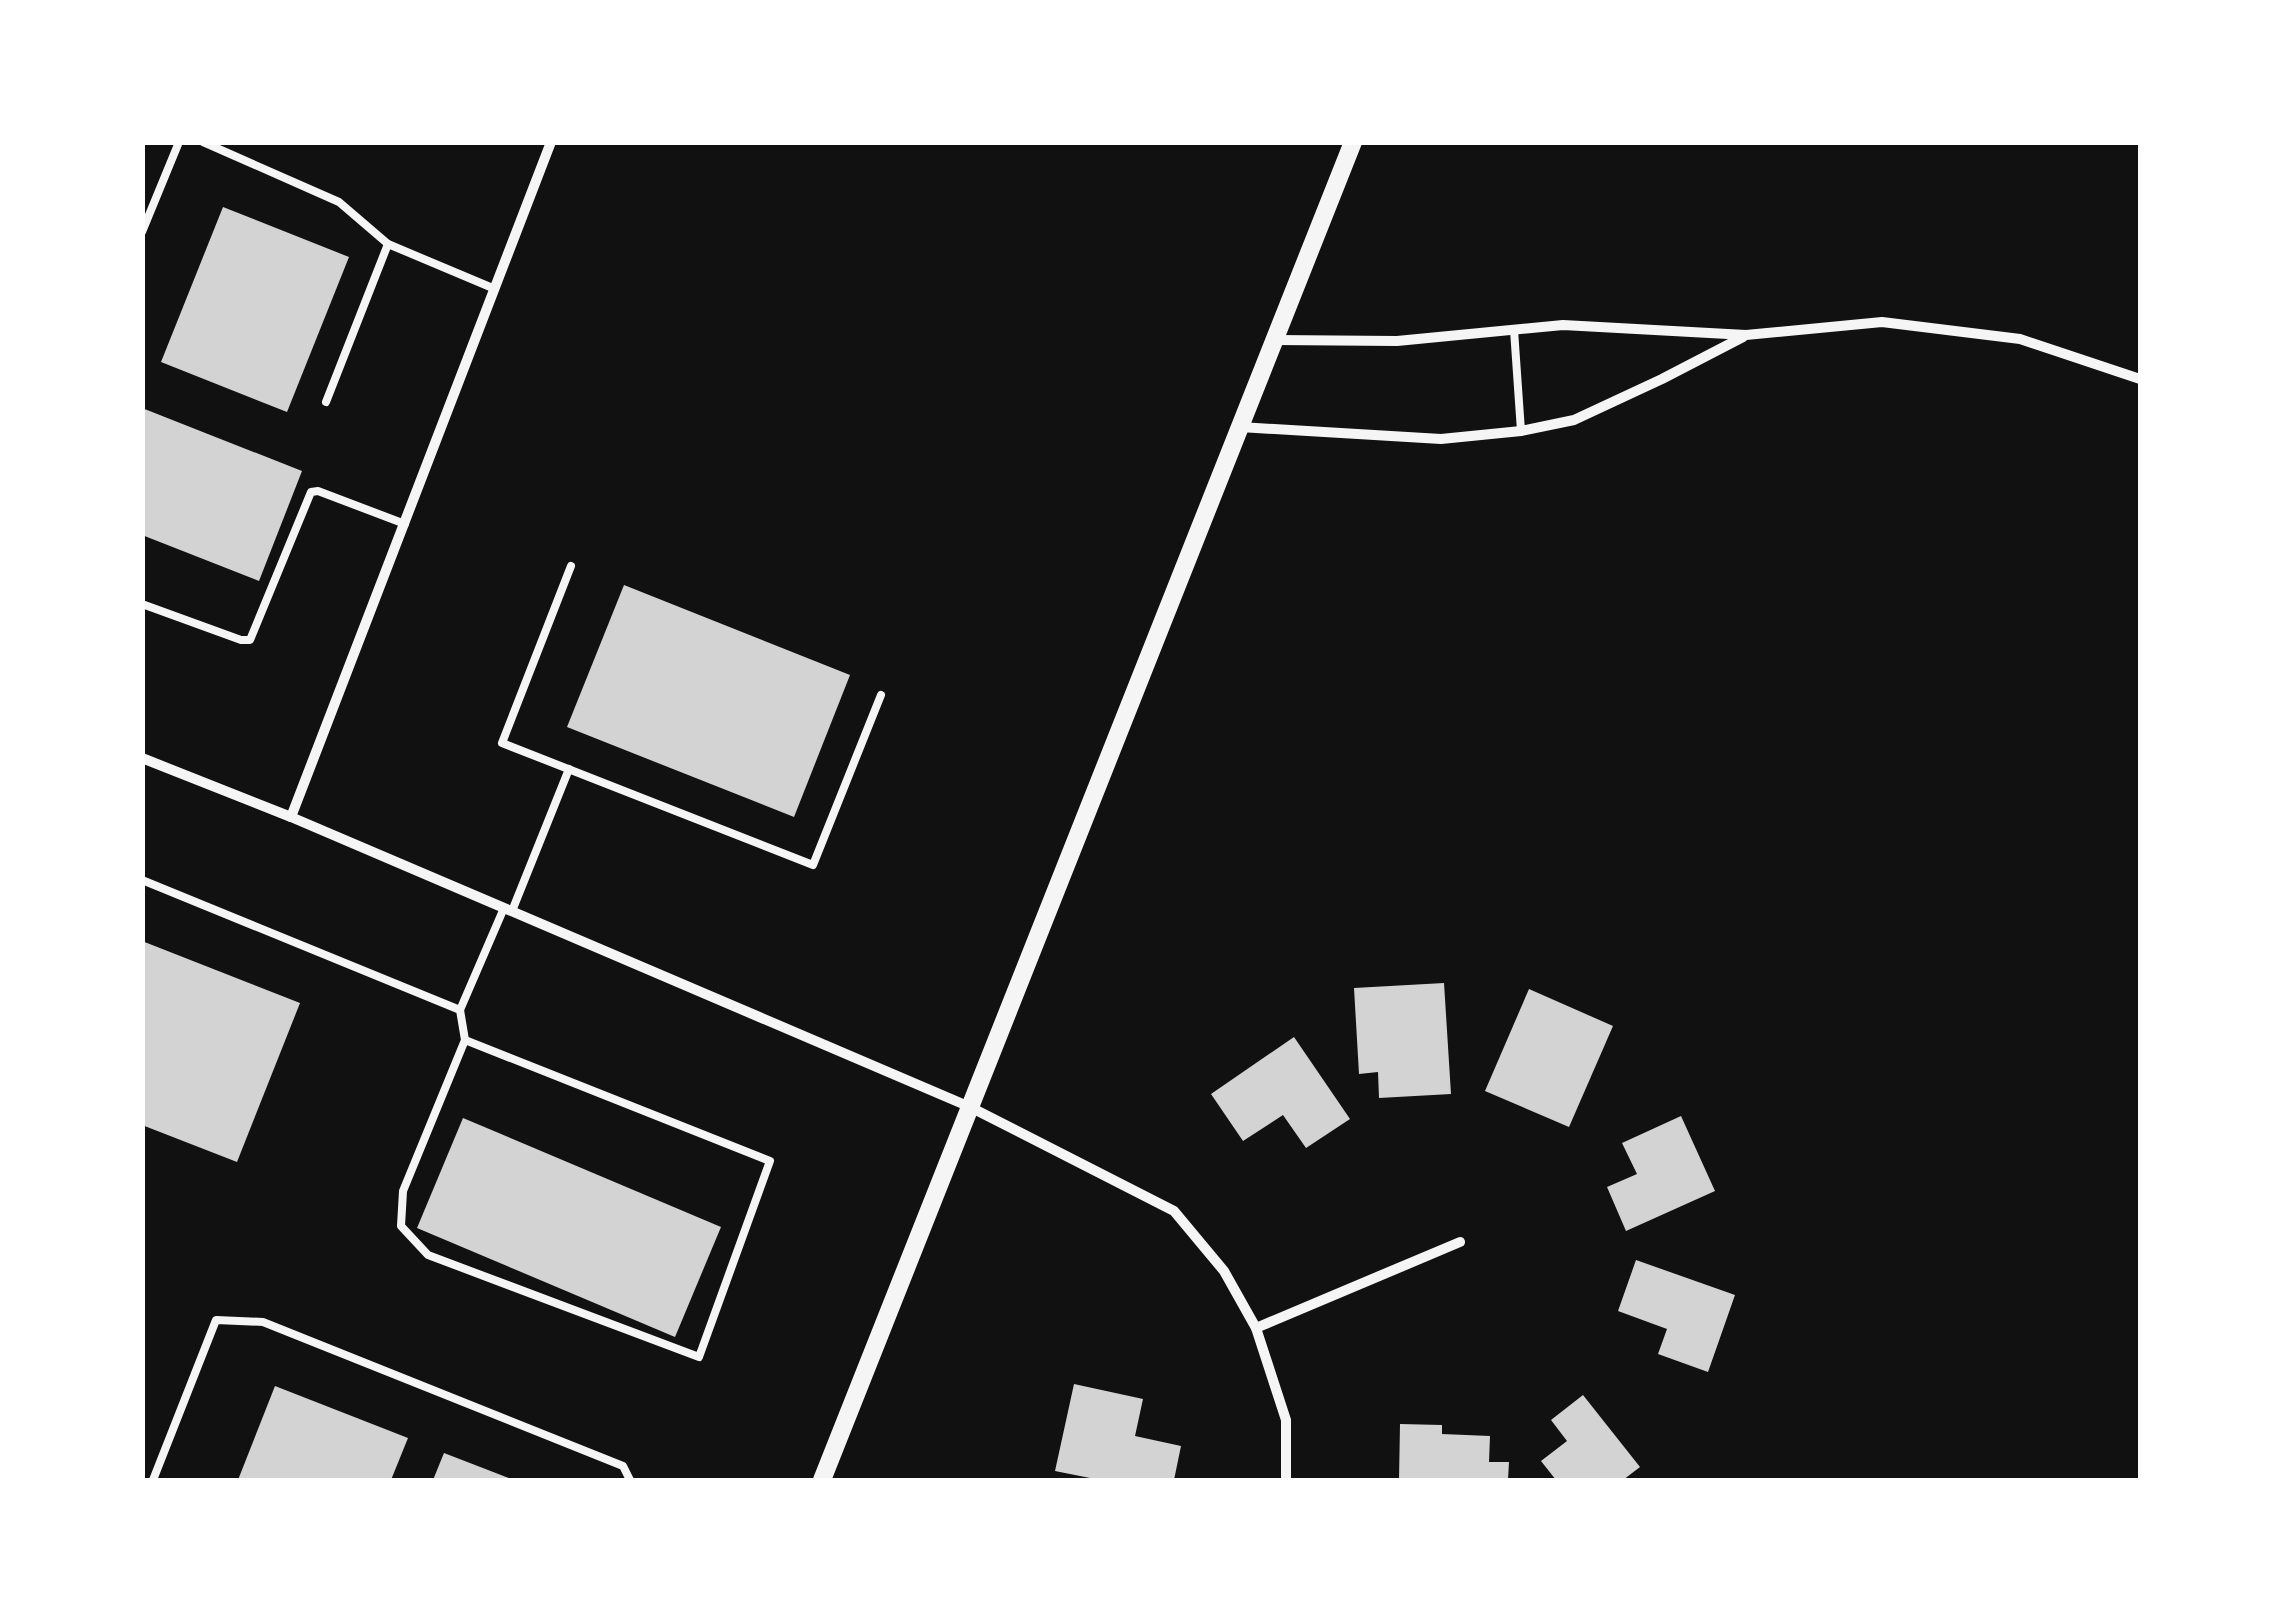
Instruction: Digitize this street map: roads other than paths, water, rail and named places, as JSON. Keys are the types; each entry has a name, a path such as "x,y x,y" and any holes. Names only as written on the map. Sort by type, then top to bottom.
{"street":[{"path":"291,817 552,142"},
{"path":"822,1480 1353,142"},
{"path":"1274,340 1398,341 1563,325 1746,335 1882,322 2020,339 2140,379"},
{"path":"1240,428 1441,439 1521,431 1574,420 1746,335"},
{"path":"142,758 291,817 970,1107 1174,1211 1224,1271 1256,1328 1286,1420 1286,1480"},
{"path":"1256,1328 1460,1242"}],"lane":[{"path":"142,232 179,142"},
{"path":"204,142 339,202 388,244 495,289"},
{"path":"326,402 388,244"},
{"path":"1514,330 1521,431"},
{"path":"142,604 250,640 311,492 318,491 405,524"},
{"path":"570,566 502,743 813,865 881,695"},
{"path":"465,1040 770,1162 699,1357 428,1255 401,1226 403,1191 465,1040 460,1010 569,769"},
{"path":"142,880 460,1010"},
{"path":"153,1480 216,1320 263,1322 623,1466 630,1480"}]}
